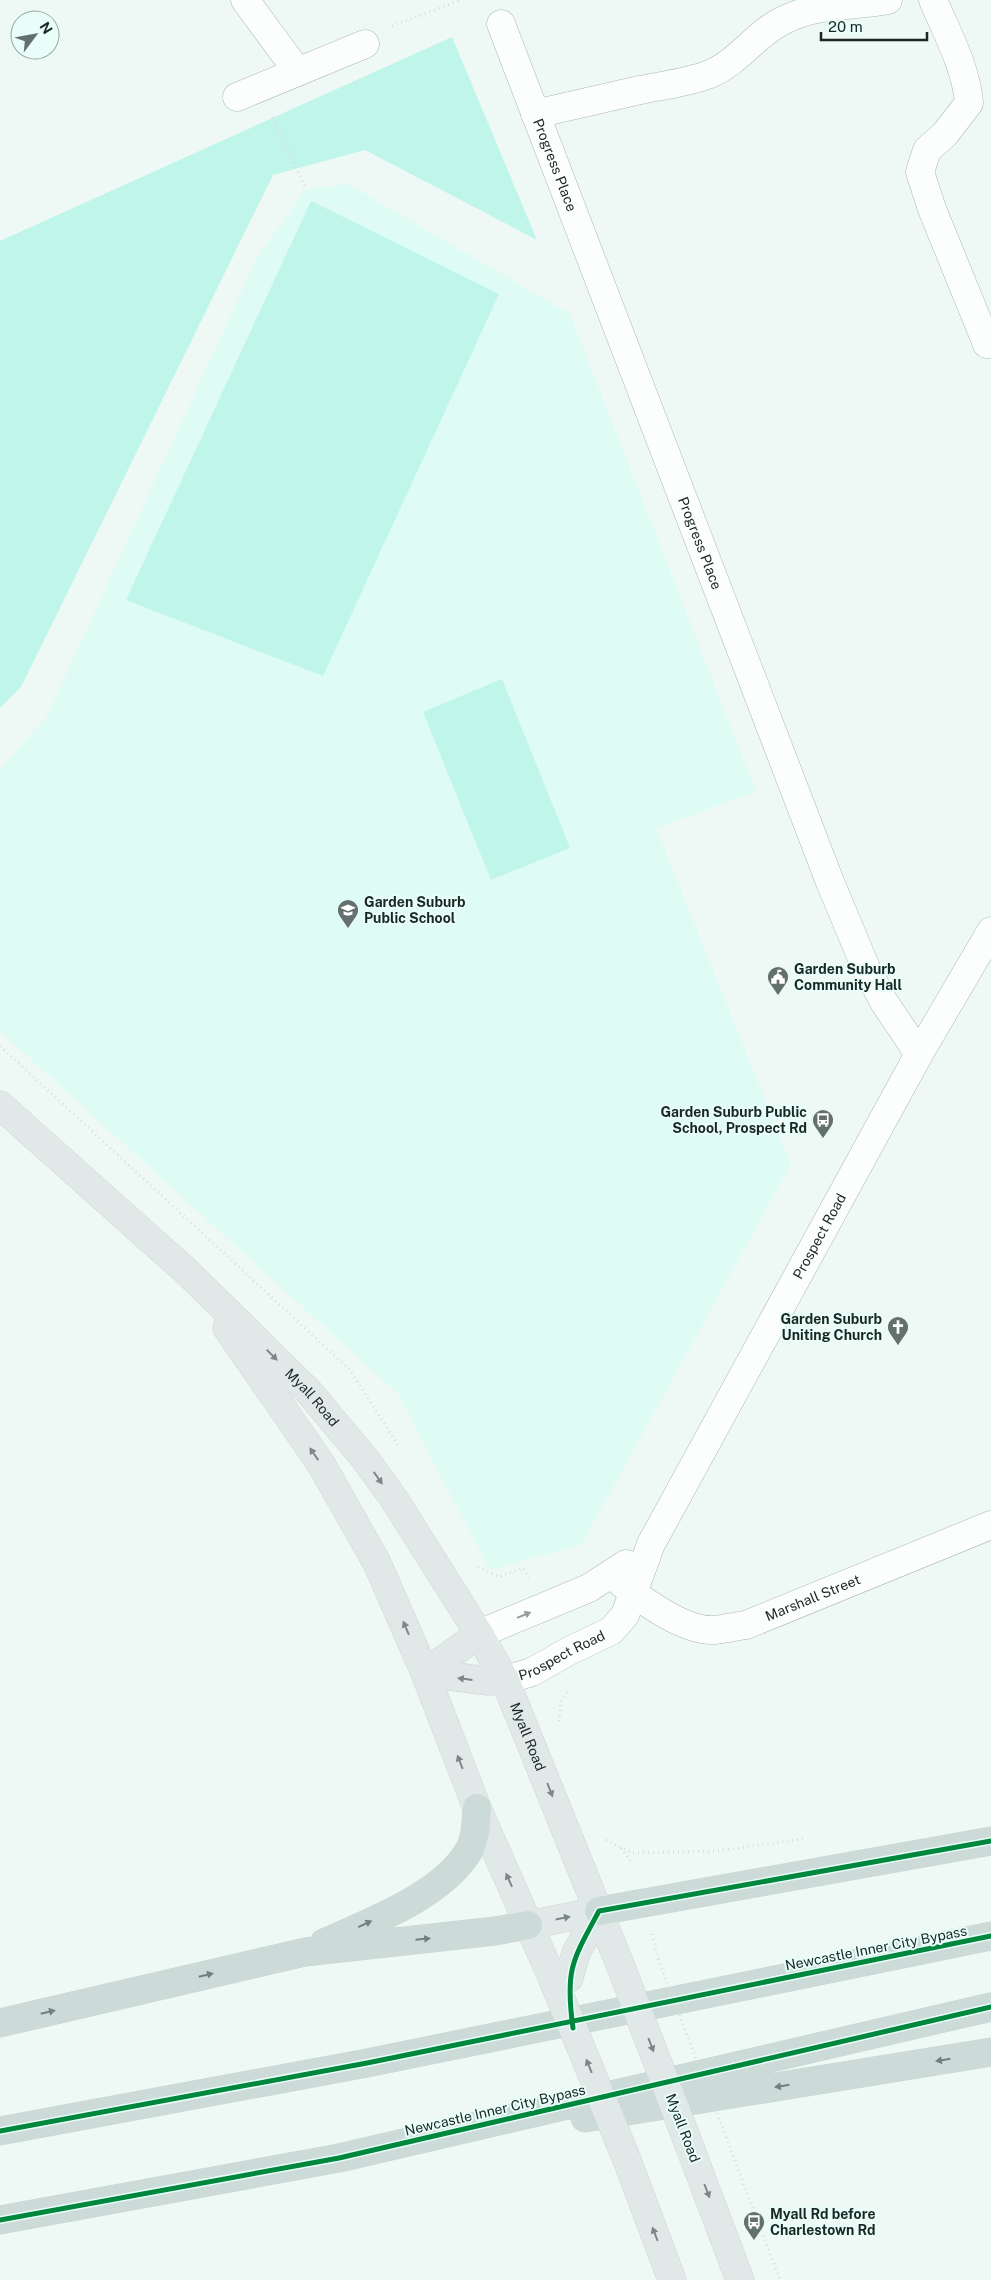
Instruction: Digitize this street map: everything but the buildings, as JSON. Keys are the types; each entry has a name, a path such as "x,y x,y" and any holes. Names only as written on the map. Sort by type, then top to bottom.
{"highway":[{"path":"305,1952 420,1897 453,1869 468,1852 475,1837 477,1808"},
{"path":"599,1911 991,1841"},
{"path":"0,2023 305,1952 495,1931 528,1925"},
{"name":"Newcastle Inner City Bypass","path":"0,2131 367,2063 991,1936"},
{"name":"Newcastle Inner City Bypass","path":"0,2220 339,2158 991,2007"},
{"path":"339,2158 991,2052"}],"main road":[{"name":"Myall Road","path":"0,1105 187,1272 309,1392 333,1419 394,1500 479,1634 505,1680 599,1911 740,2280"},
{"name":"Myall Road","path":"187,1272 321,1464 346,1504 377,1563 425,1673 477,1808 528,1925 562,1980"},
{"path":"425,1673 479,1634"},
{"path":"425,1673 488,1682 505,1680"},
{"path":"528,1925 599,1911"},
{"path":"599,1911 562,1980 573,2028 627,2160 672,2280"}],"street":[{"path":"245,0 298,72"},
{"path":"535,114 641,90 686,83 712,73 738,57 766,32 783,20 818,7 888,0"},
{"path":"933,0 962,70 967,86 969,103 945,134 926,150 920,172 987,344"},
{"name":"Progress Place","path":"501,24 830,882 870,976 884,1002 918,1054"},
{"path":"249,93 365,44"},
{"name":"Prospect Road","path":"505,1680 532,1672 569,1651 612,1631 625,1615 651,1544 918,1054 991,931"},
{"name":"Marshall Street","path":"611,1574 633,1594 685,1623 713,1630 746,1625 991,1525"},
{"name":"Prospect Road","path":"479,1634 589,1588 651,1544"}],"path":[{"path":"365,44 372,34 461,0"},
{"path":"249,93 306,189"},
{"path":"523,1568 545,1607"},
{"path":"559,1724 561,1701 571,1687 568,1681 569,1651"},
{"path":"604,1839 633,1853 709,1851 805,1839"},
{"path":"621,1847 631,1862"},
{"path":"652,1934 652,1941 658,1959 780,2280"}],"shaded area":[{"name":"Garden Suburb Public School","path":"348,184 570,314 756,792 656,828 791,1164 581,1545 490,1570 398,1394 0,1031 0,769 47,716 257,258 306,189"}],"green space":[{"path":"452,37 537,240 365,150 273,175 21,687 0,708 0,241"},
{"path":"311,201 499,294 323,676 126,600"},
{"path":"502,679 570,848 491,880 423,712"}],"cycle path":[{"path":"573,2028 570,1992 573,1966 582,1942 599,1911 991,1841"},
{"path":"0,2131 367,2063 991,1936"},
{"path":"0,2220 339,2158 991,2007"}],"place":[{"name":"Garden Suburb Public School","path":"348,929"},
{"name":"Garden Suburb Community Hall","path":"778,996"},
{"name":"Garden Suburb Public School, Prospect Rd","path":"823,1139"},
{"name":"Garden Suburb Uniting Church","path":"898,1346"},
{"name":"Myall Rd before Charlestown Rd","path":"754,2241"}]}
